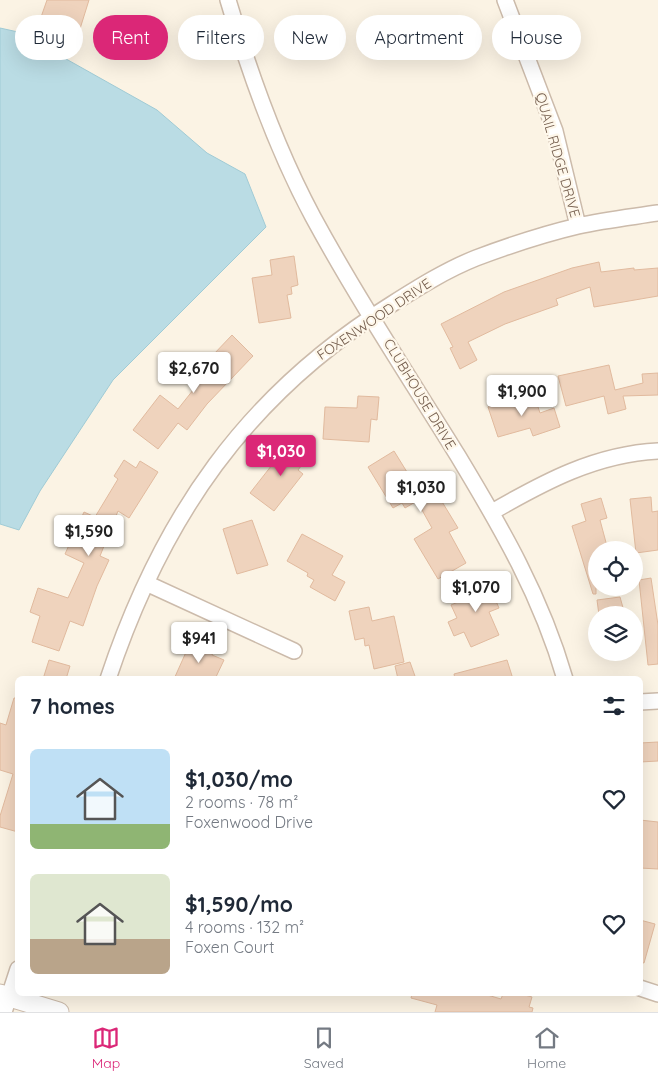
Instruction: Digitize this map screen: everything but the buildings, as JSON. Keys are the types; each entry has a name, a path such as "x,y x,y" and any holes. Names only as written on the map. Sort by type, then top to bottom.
{"street":[{"name":"CLUBHOUSE DRIVE","path":"228,0 276,142 313,217 492,512 516,555 552,635 564,676"},
{"name":"QUAIL RIDGE DRIVE","path":"505,0 555,131 578,226"},
{"name":"FOXENWOOD DRIVE","path":"109,676 122,639 146,583 174,526 210,471 242,430 286,383 328,348 373,316 436,277 475,258 578,226 658,213"},
{"path":"492,512 546,482 601,460 658,451"},
{"path":"146,583 294,651"},
{"path":"643,702 658,701"},
{"path":"15,976 4,1001 59,1012"},
{"path":"643,989 658,994"}],"water":[{"path":"0,28 15,31 15,60 68,60 157,110 207,153 245,174 266,227 113,380 40,491 19,530 0,524"}]}
